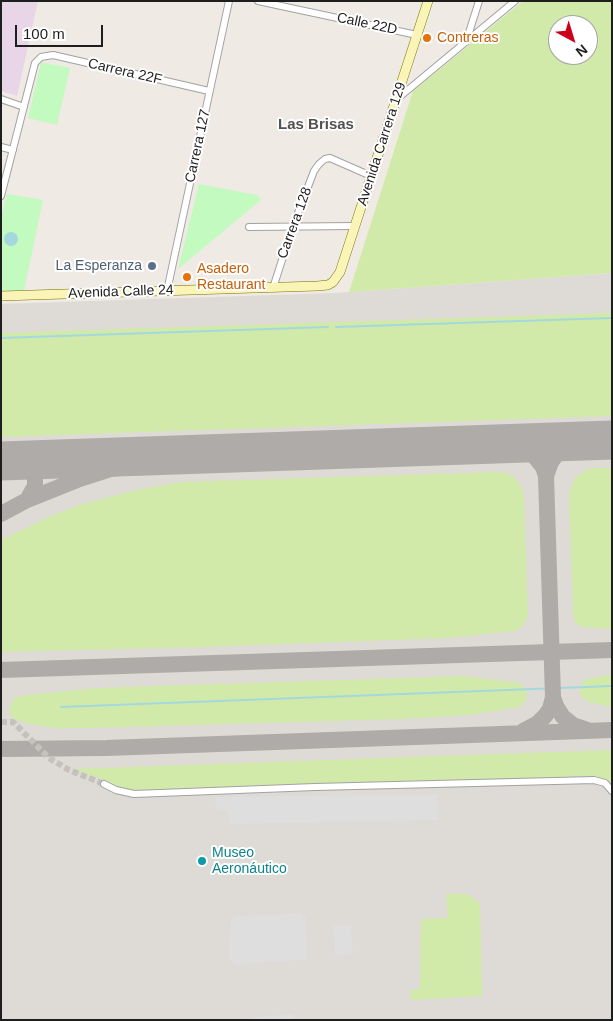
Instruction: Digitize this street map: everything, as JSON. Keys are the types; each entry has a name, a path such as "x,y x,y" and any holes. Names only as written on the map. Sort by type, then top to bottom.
{"main road":[{"name":"Avenida Carrera 129","path":"331,284 340,272 428,1"},
{"name":"Avenida Calle 24","path":"1,296 273,288 331,284"}],"street":[{"name":"Carrera 127","path":"167,291 228,1"},
{"name":"Calle 22D","path":"258,1 417,35"},
{"path":"465,43 478,1"},
{"path":"396,100 516,1"},
{"name":"Carrera 22F","path":"24,107 35,63 41,56 53,55 210,91"},
{"path":"1,99 24,107 1,196"},
{"path":"1,147 13,150"},
{"name":"Carrera 128","path":"273,288 293,226 314,171 322,161 330,158 371,176"},
{"path":"1,164 9,165"},
{"path":"249,227 355,226"},
{"path":"104,784 116,790 134,794 594,780 605,783 612,791"}],"shaded area":[{"path":"1,1 38,1 17,96 1,91"},
{"path":"612,273 612,1020 1,1020 1,304 335,293"},
{"path":"437,794 438,820 229,824 228,810 216,810 215,797"},
{"path":"302,913 303,917 306,917 307,959 237,964 229,960 231,920 235,916"},
{"path":"351,925 353,954 335,955 333,926"},
{"path":"293,1014 293,1020 253,1020 253,1017"}],"green space":[{"path":"523,1 612,1 612,273 349,292 413,91"},
{"path":"41,62 70,68 57,125 28,118"},
{"path":"199,184 257,195 261,200 178,269"},
{"path":"7,194 43,200 24,291 1,291 1,217"},
{"path":"612,313 612,416 1,437 1,333"},
{"path":"612,468 612,629 581,627 575,622 573,613 569,492 576,477 586,470"},
{"path":"497,472 512,475 523,489 528,615 524,625 515,631 447,638 1,652 1,540 76,506 136,490 182,482"},
{"path":"612,674 612,707 589,702 581,696 580,687 583,682 588,679"},
{"path":"463,676 519,683 527,690 527,699 520,707 470,715 403,719 88,728 56,728 29,724 12,718 9,710 12,701 18,696 96,688"},
{"path":"612,750 612,784 605,779 595,776 131,790 73,769"},
{"path":"446,894 467,894 480,903 482,996 411,1000 410,990 420,989 421,919 448,918"}],"water":[{"path":"11,232 16,234 18,239 16,244 11,246 6,244 4,239 6,234"}],"waterway":[{"path":"336,327 612,318"},
{"path":"1,338 328,327"},
{"path":"61,707 612,686"}],"taxiway":[{"path":"546,476 551,462 556,455 569,445 580,441"},
{"path":"510,444 522,448 534,456 543,467 546,476 553,697"},
{"path":"1,514 27,500 77,480 111,469 178,455"},
{"path":"7,461 29,468 35,475 35,486 27,500"},
{"path":"1,670 612,650"},
{"path":"523,731 538,723 545,716 550,709 553,697 563,717 573,725 585,729"},
{"path":"1,749 106,748 612,730"}],"runway":[{"path":"1,461 612,440"}],"tunnel":[{"path":"1,722 13,722 49,758 69,770 104,784"}],"place":[{"name":"Contreras","path":"427,38"},
{"name":"La Esperanza","path":"152,266"},
{"name":"Asadero Restaurant","path":"187,277"},
{"name":"Museo Aeronáutico","path":"202,861"}],"district":[{"name":"Las Brisas","path":"316,125"}]}
